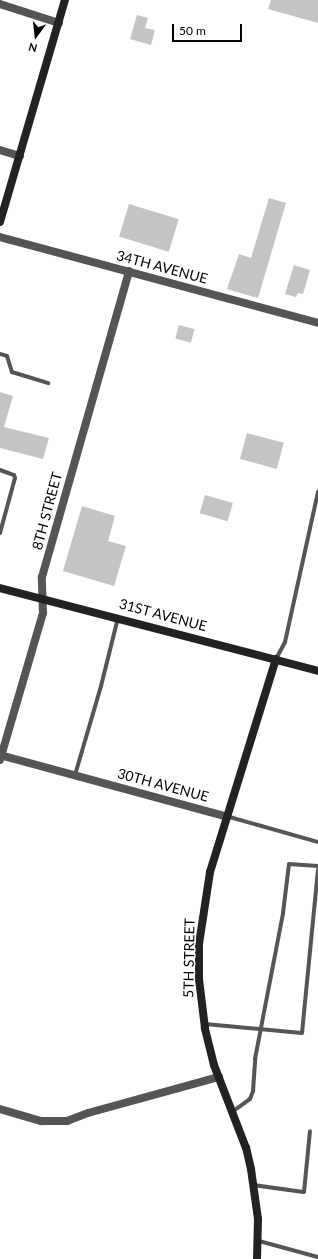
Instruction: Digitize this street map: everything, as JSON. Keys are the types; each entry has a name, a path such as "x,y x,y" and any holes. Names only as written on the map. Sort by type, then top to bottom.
{"street":[{"path":"0,222 66,0"},
{"path":"0,4 59,22"},
{"path":"0,150 20,156"},
{"name":"34TH AVENUE","path":"0,237 318,323"},
{"name":"8TH STREET","path":"0,757 43,613 42,577 129,271"},
{"name":"31ST AVENUE","path":"0,588 118,617 318,671"},
{"name":"5TH STREET","path":"258,1259 254,1185 246,1148 219,1077 204,1024 199,979 200,925 210,872 225,816 276,659"},
{"name":"30TH AVENUE","path":"0,757 225,816"},
{"path":"0,1109 41,1121 67,1122 88,1113 219,1077"}],"lane":[{"path":"0,354 7,356 12,372 48,383"},
{"path":"0,470 14,475 15,478 0,533"},
{"path":"276,659 285,642 318,492"},
{"path":"75,776 101,686 118,617"},
{"name":"30TH AVENUE","path":"225,816 318,842"},
{"path":"232,1112 250,1099 255,1058 263,1029 267,989 283,913 289,864 318,866"},
{"path":"204,1024 302,1033 318,870"},
{"path":"254,1185 304,1192 310,1131"},
{"path":"258,1241 318,1257"}],"building":[{"path":"271,0 318,0 318,23 268,9"},
{"path":"137,15 148,18 145,28 155,30 151,45 130,39"},
{"path":"269,198 286,203 258,298 227,289 239,254 251,258"},
{"path":"129,204 179,219 169,252 119,237"},
{"path":"294,265 310,270 303,294 298,293 296,297 285,294"},
{"path":"179,325 194,329 191,343 175,339"},
{"path":"0,392 13,396 4,427 49,438 43,459 0,448"},
{"path":"247,433 284,443 277,469 240,459"},
{"path":"205,495 233,503 228,521 200,513"},
{"path":"82,506 115,516 108,541 126,546 114,586 63,571"}]}
